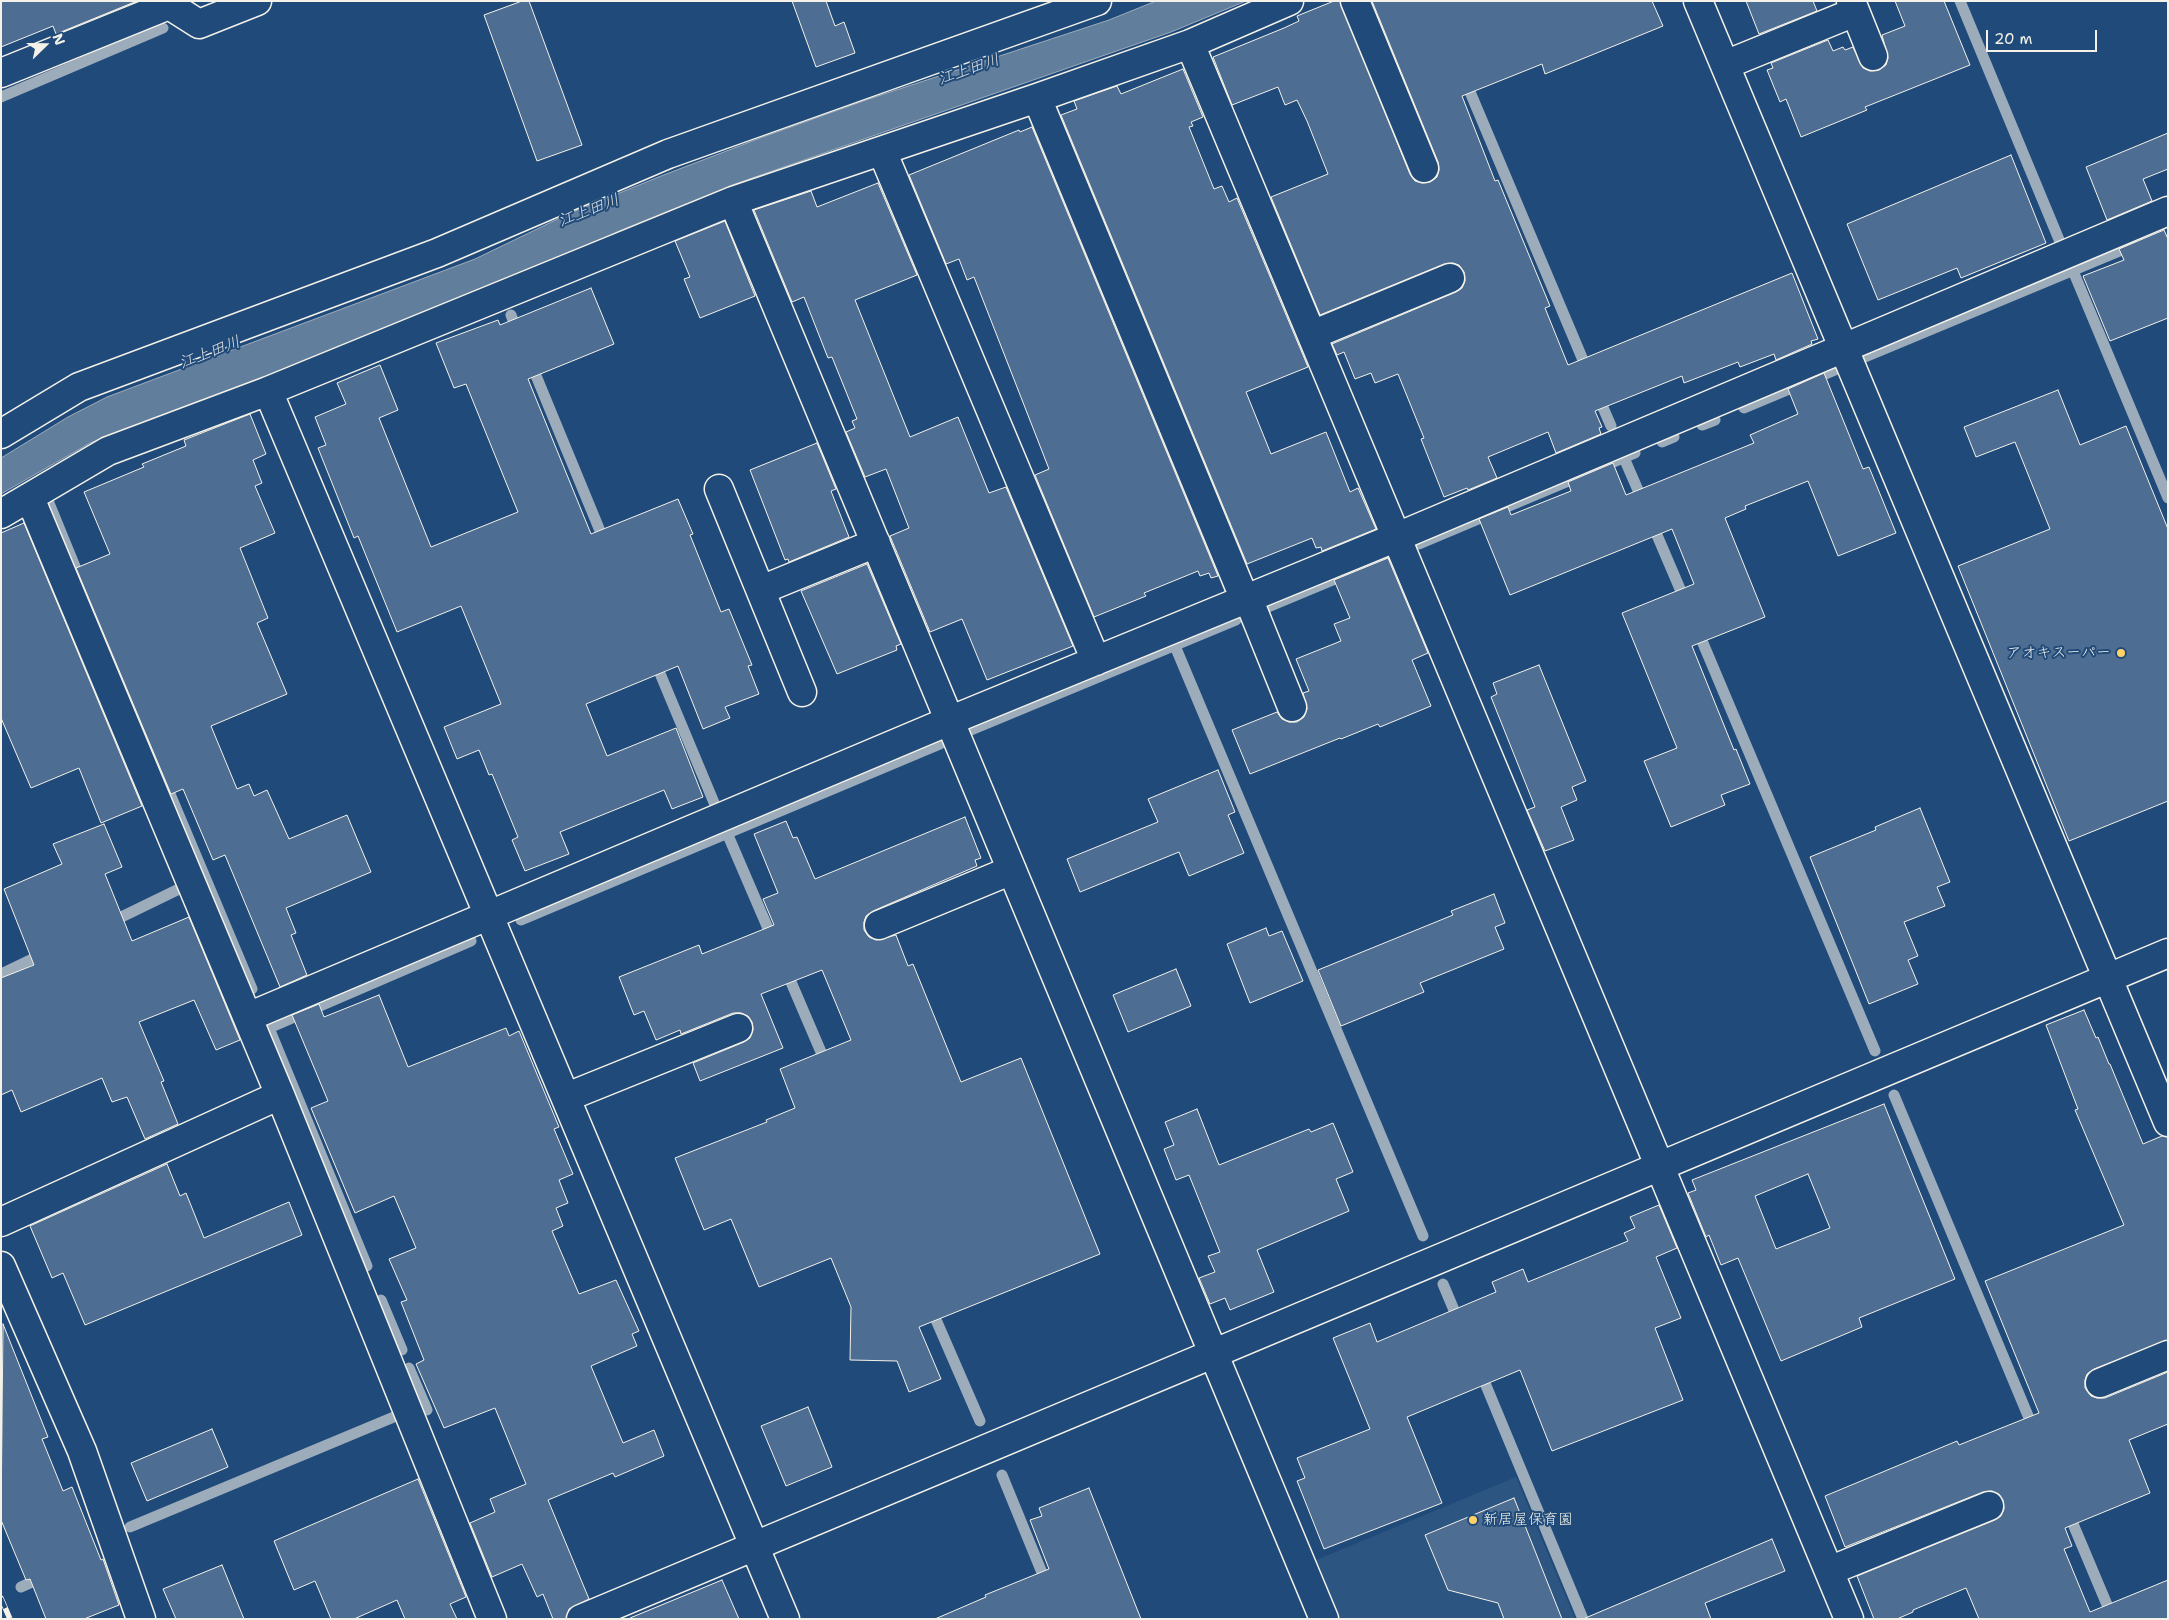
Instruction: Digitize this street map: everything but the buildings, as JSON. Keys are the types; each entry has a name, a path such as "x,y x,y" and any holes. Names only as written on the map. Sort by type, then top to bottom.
{"street":[{"path":"1,73 169,3 199,24 257,1"},
{"path":"1,434 79,387 437,253 668,154 1097,1"},
{"path":"1,514 108,451 268,391 734,201 1190,44 1290,1"},
{"path":"1355,1 1424,168"},
{"path":"1698,1 2168,1122"},
{"path":"1725,64 1853,7 1873,56"},
{"path":"1190,44 1398,537 1849,1619"},
{"path":"1036,98 1292,707"},
{"path":"882,151 1096,661"},
{"path":"734,201 1324,1619"},
{"path":"248,1017 949,721 1398,537 2168,211"},
{"path":"1312,335 1450,278"},
{"path":"268,391 786,1619"},
{"path":"720,489 802,692"},
{"path":"30,498 248,1017 492,1619"},
{"path":"761,590 876,543"},
{"path":"879,925 1012,870"},
{"path":"581,1619 2168,954"},
{"path":"567,1098 738,1028"},
{"path":"1,1222 280,1095"},
{"path":"1,1266 82,1452 141,1619"},
{"path":"2100,1383 2168,1355"},
{"path":"1829,1571 1989,1506"}],"shaded area":[{"name":"新居屋保育園","path":"1516,1477 1575,1619 1332,1619 1309,1563"}],"water":[{"name":"江上田川","path":"1156,1 1246,1 1171,32 735,184 619,231 489,293 90,443 1,494 1,458 68,417 107,397 475,259 568,214 763,137 869,99 1109,20"}],"waterway":[{"path":"1960,1 2060,242"},
{"path":"1,97 163,28"},
{"path":"1465,80 1588,372"},
{"path":"1865,357 2134,245"},
{"path":"2071,266 2168,498"},
{"path":"511,315 518,333"},
{"path":"530,361 605,543"},
{"path":"1744,408 1835,370"},
{"path":"1598,396 1611,426"},
{"path":"1702,425 1715,420"},
{"path":"1662,442 1674,437"},
{"path":"1621,451 1644,504"},
{"path":"1419,544 1635,453"},
{"path":"49,503 83,586"},
{"path":"1651,521 1686,603"},
{"path":"1268,607 1388,557"},
{"path":"971,730 1236,620"},
{"path":"1697,629 1875,1051"},
{"path":"1175,646 1423,1236"},
{"path":"654,659 715,805"},
{"path":"125,687 252,989"},
{"path":"521,920 940,744"},
{"path":"727,833 773,940"},
{"path":"109,923 179,889"},
{"path":"367,1266 269,1028 471,941"},
{"path":"1,974 45,953"},
{"path":"785,968 827,1066"},
{"path":"1894,1095 2034,1430"},
{"path":"1443,1284 1459,1322"},
{"path":"381,1300 402,1350"},
{"path":"930,1306 980,1421"},
{"path":"409,1368 427,1410"},
{"path":"1480,1371 1583,1619"},
{"path":"130,1527 401,1414"},
{"path":"1002,1475 1047,1585"},
{"path":"2068,1512 2113,1619"},
{"path":"21,1587 43,1577"}],"railway":[{"path":"1,1598 10,1619"}],"place":[{"name":"アオキスーパー","path":"2121,653"},
{"name":"新居屋保育園","path":"1473,1520"}]}
